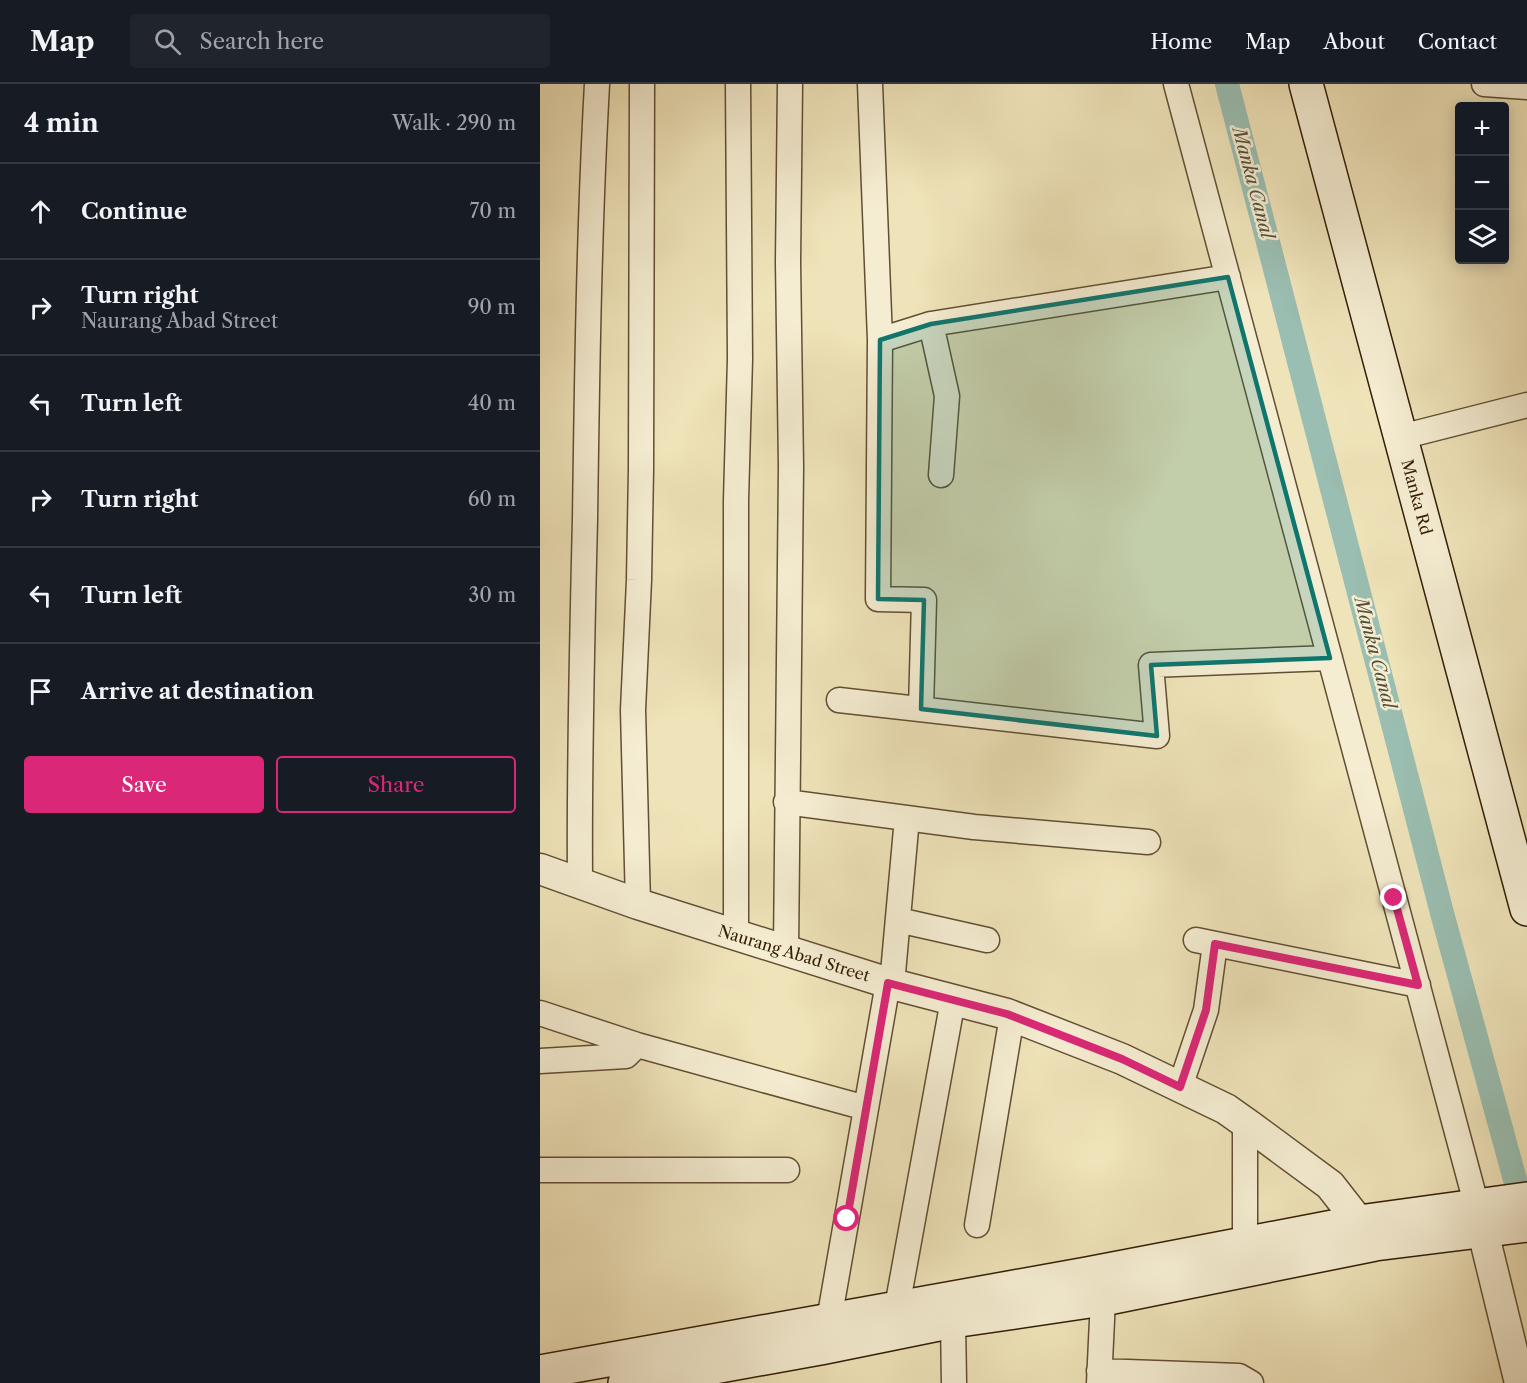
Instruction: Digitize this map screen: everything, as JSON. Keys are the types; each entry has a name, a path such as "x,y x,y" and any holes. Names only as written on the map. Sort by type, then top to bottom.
{"main road":[{"name":"Manka Rd","path":"1306,84 1401,437 1517,834 1527,909"},
{"path":"540,1372 1087,1274 1245,1243 1367,1233 1503,1216"},
{"path":"625,1383 830,1347 953,1321 1103,1299 1367,1233"}],"street":[{"path":"580,882 579,753 591,191 597,84"},
{"path":"638,904 633,710 640,492 642,84"},
{"path":"736,935 736,500 740,358 738,84"},
{"path":"786,950 786,802 792,467 789,262 790,84"},
{"path":"870,84 880,340 878,599 924,600 921,709"},
{"path":"1176,84 1418,985 1503,1216 1520,1383"},
{"path":"1484,84 1527,87"},
{"path":"880,340 931,324 1228,277"},
{"path":"931,324 947,396 941,475"},
{"path":"1401,437 1527,405"},
{"path":"839,700 1157,735 1151,665 1330,658"},
{"path":"786,802 974,827 1148,842"},
{"path":"829,1320 890,983 907,818"},
{"name":"Naurang Abad Street","path":"540,869 638,904 890,983 1012,1016 1122,1059 1226,1109 1245,1122 1330,1185 1367,1233"},
{"path":"898,920 987,940"},
{"path":"1180,1087 1206,1010 1206,942 1418,985"},
{"path":"897,1307 953,1000"},
{"path":"540,1013 637,1045 866,1108"},
{"path":"976,1225 1012,1016"},
{"path":"540,1061 626,1056 637,1045"},
{"path":"1245,1122 1245,1243"},
{"path":"540,1170 786,1170"},
{"path":"1103,1299 1099,1377 1239,1376 1251,1383"},
{"path":"953,1321 954,1383"}],"highlighted area":[{"path":"1228,277 1330,658 1151,665 1157,736 921,709 924,600 878,599 880,340 931,324"}],"waterway":[{"name":"Manka Canal","path":"1227,84 1442,913 1525,1216"}],"route":[{"path":"847,1219 888,983 1007,1014 1122,1059 1180,1087 1206,1010 1215,944 1418,985 1394,898"}]}
